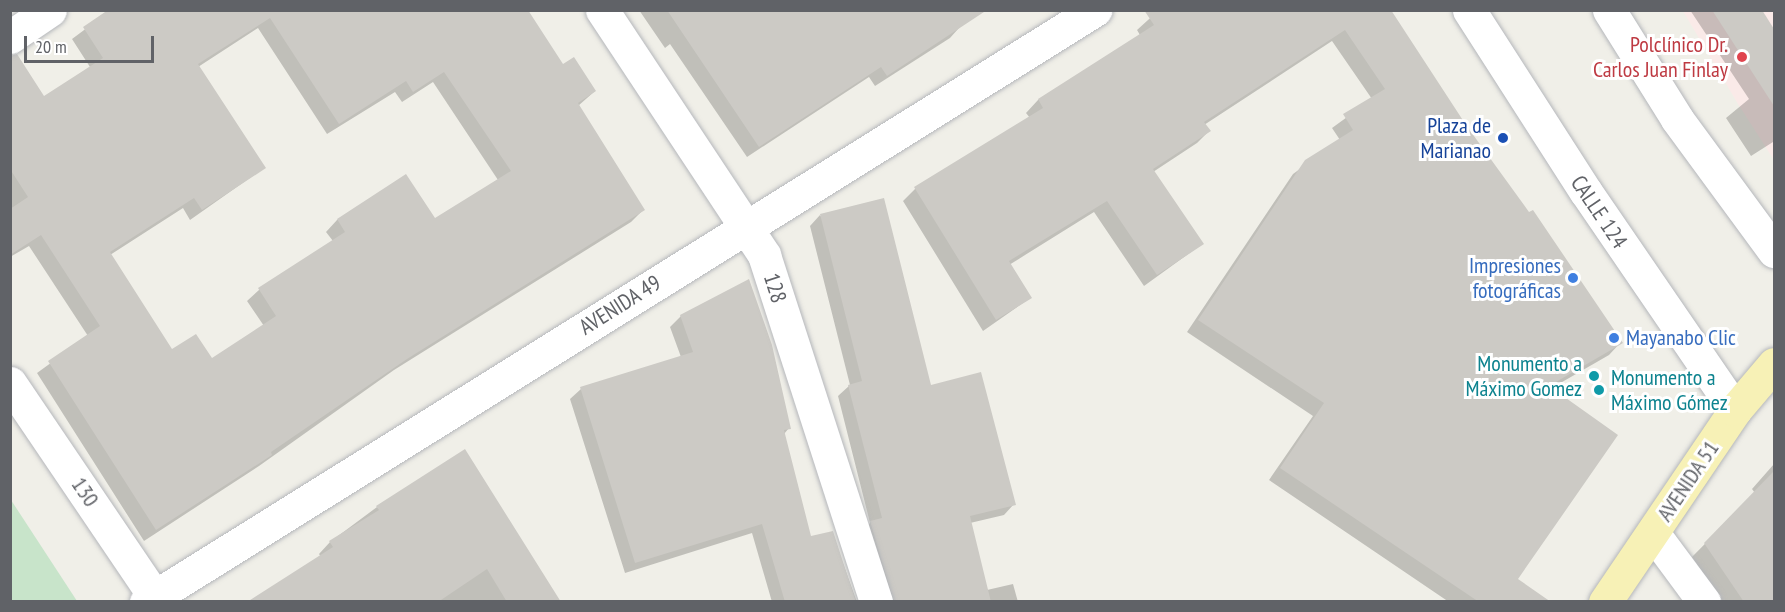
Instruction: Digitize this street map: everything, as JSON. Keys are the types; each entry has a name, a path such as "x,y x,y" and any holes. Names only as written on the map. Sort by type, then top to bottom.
{"main road":[{"name":"AVENIDA 51","path":"1605,602 1735,410 1774,364"}],"street":[{"path":"10,37 50,10"},
{"name":"128","path":"602,10 747,225 764,255 876,602"},
{"name":"AVENIDA 49","path":"153,600 747,225 1095,10"},
{"name":"CALLE 124","path":"1469,10 1586,192 1735,410"},
{"path":"1609,10 1677,119 1774,251"},
{"name":"130","path":"10,383 153,600"},
{"path":"1653,533 1704,602"}],"shaded area":[{"name":"Polclínico Dr. Carlos Juan Finlay","path":"1683,11 1774,11 1774,160 1738,104"}],"green space":[{"path":"11,500 77,601 11,601"}],"building":[{"path":"108,10 528,10 563,64 574,57 596,91 578,103 645,210 407,359 271,452 272,455 156,530 48,361 100,326 41,235 10,255 10,209 28,197 10,169 10,56 17,54 44,96 103,58 83,27","holes":["270,18 339,124 406,81 413,92 444,72 511,171 435,218 406,174 337,219 345,232 258,288 276,316 212,358 196,334 172,349 110,252 194,198 202,210 266,168 198,64"]},
{"path":"667,10 987,10 887,76 881,67 759,147"},
{"path":"1144,10 1391,10 1466,125 1529,212 1533,210 1623,343 1549,386 1618,435 1518,579 1551,602 1479,602 1280,468 1324,403 1198,320 1305,160 1353,130 1343,114 1385,89 1345,30 1204,122 1211,131 1153,169 1204,244 1157,275 1107,201 1009,261 1032,298 996,320 914,187 1043,108 1038,99 1154,25"},
{"path":"1712,10 1762,10 1774,29 1774,106"},
{"path":"884,198 931,385 981,372 1016,505 970,516 991,602 894,602 870,521 882,518 848,385 862,381 820,214"},
{"path":"749,279 772,345 791,429 784,430 811,536 833,531 856,602 785,602 762,524 635,563 580,387 693,352 680,315"},
{"path":"465,449 561,602 507,602 487,569 438,602 247,602 333,547 329,541 379,510 376,506"},
{"path":"1774,471 1774,602 1744,602 1704,543"}],"place":[{"name":"Polclínico Dr. Carlos Juan Finlay","path":"1742,57"},
{"name":"Plaza de Marianao","path":"1503,138"},
{"name":"Impresiones fotográficas","path":"1573,278"},
{"name":"Mayanabo Clic","path":"1614,338"},
{"name":"Monumento a Máximo Gomez","path":"1594,376"},
{"name":"Monumento a Máximo Gómez","path":"1599,390"}]}
